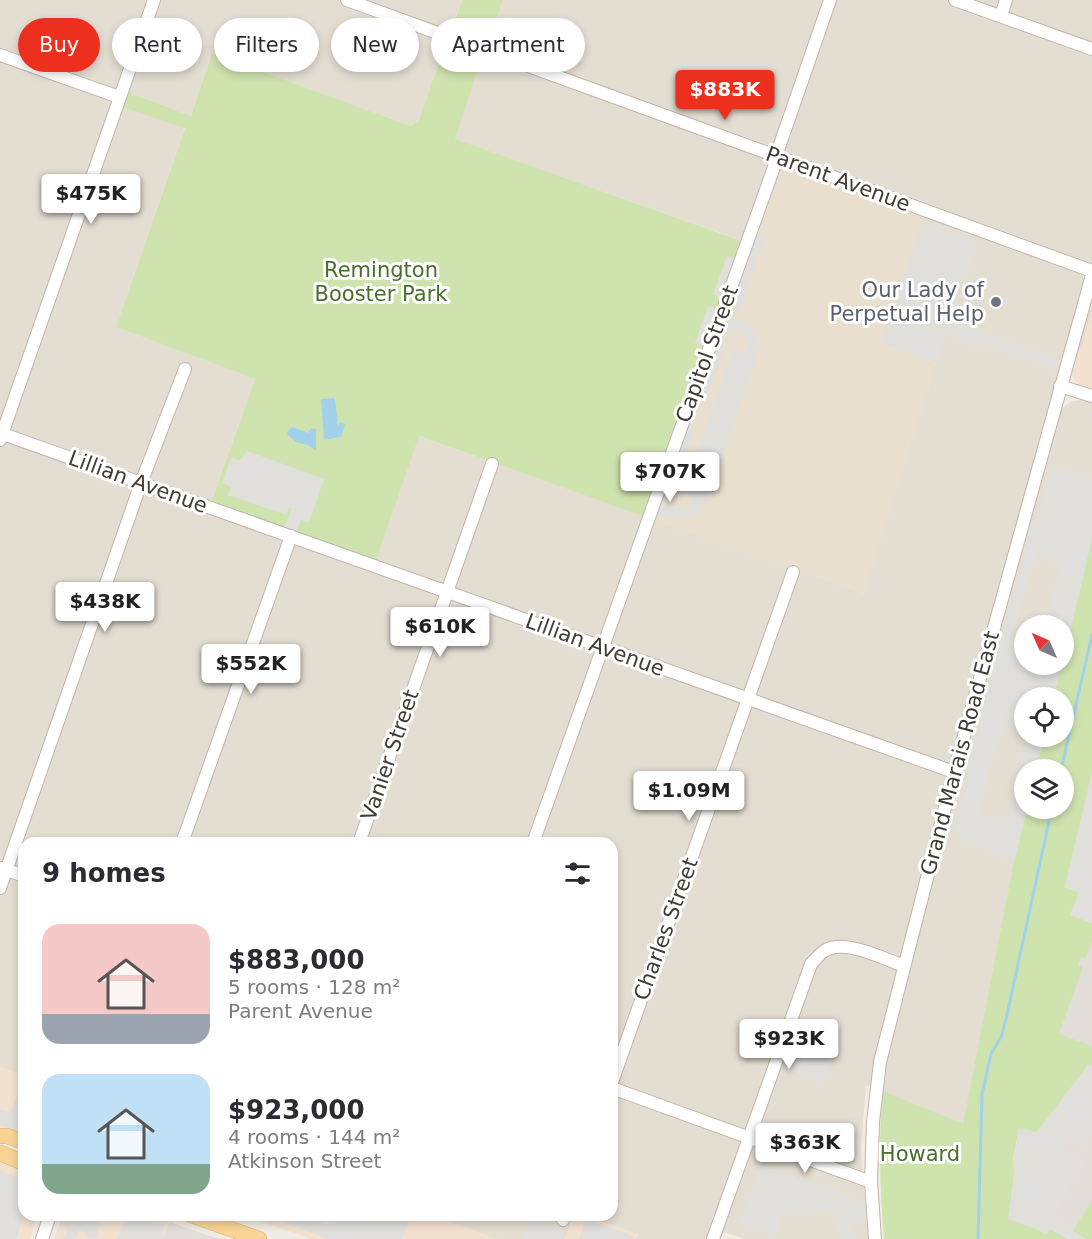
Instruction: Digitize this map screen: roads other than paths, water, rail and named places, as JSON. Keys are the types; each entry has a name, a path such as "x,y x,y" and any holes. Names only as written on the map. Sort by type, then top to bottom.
{"main road":[{"path":"0,1136 18,1140"},
{"path":"0,1153 18,1160"},
{"path":"208,1221 259,1239"}],"street":[{"path":"1,436 154,0"},
{"name":"Parent Avenue","path":"347,0 1092,273"},
{"name":"Capitol Street","path":"535,837 774,168 776,156 830,0"},
{"path":"955,0 1092,50"},
{"path":"1001,16 1006,0"},
{"path":"0,55 119,97"},
{"name":"Grand Marais Road East","path":"875,1239 871,1182 873,1122 880,1062 954,772 1092,273"},
{"path":"0,888 3,868 141,483 185,369"},
{"path":"1060,386 1092,396"},
{"name":"Lillian Avenue","path":"1,436 141,483 954,772"},
{"name":"Vanier Street","path":"361,837 492,464"},
{"path":"184,837 291,536"},
{"name":"Charles Street","path":"618,1065 794,572"},
{"path":"3,868 18,874"},
{"path":"713,1239 812,964 826,950 839,947 853,948 904,966"},
{"path":"618,1090 871,1182"},
{"path":"42,1239 48,1221"}],"water":[{"path":"335,398 338,428 340,422 345,424 341,437 324,440 321,399"},
{"path":"293,427 308,433 311,428 316,429 316,450 296,442 287,434"}],"waterway":[{"path":"1064,759 1092,635"},
{"path":"978,1239 982,1094 991,1054 1002,1035 1050,819"}],"place":[{"name":"Our Lady of Perpetual Help","path":"996,302"}],"park label":[{"name":"Remington Booster Park","path":"381,282"},
{"name":"Howard","path":"920,1154"}]}
